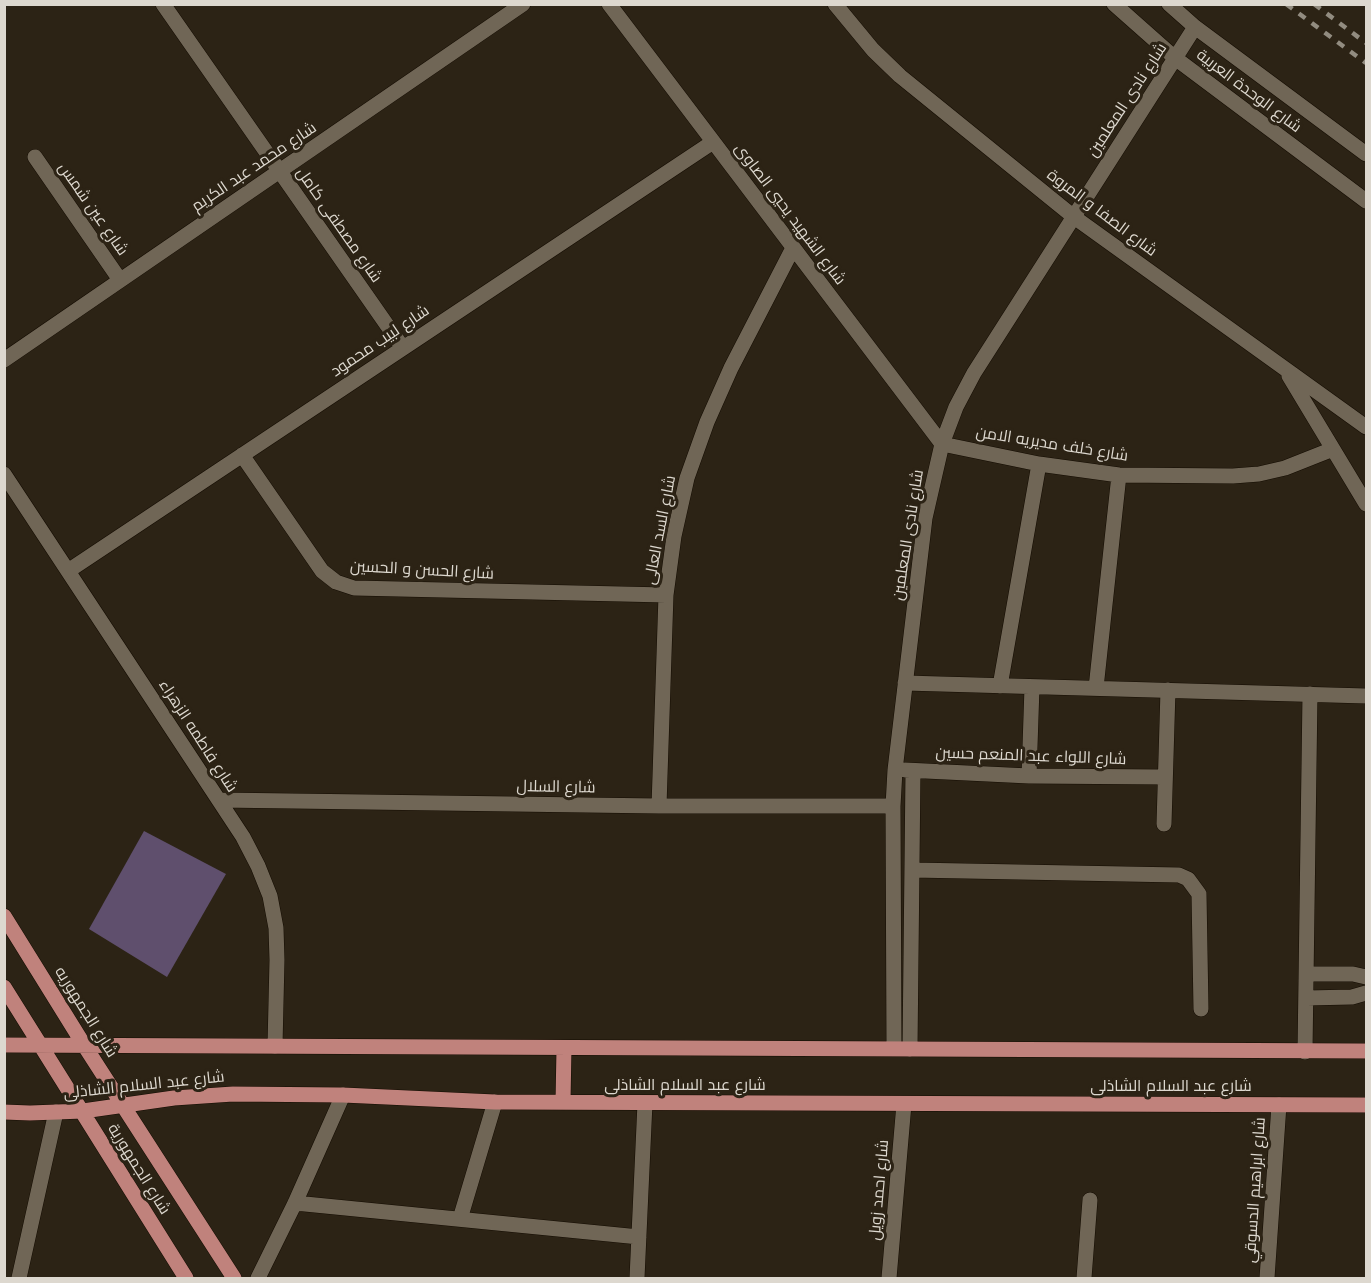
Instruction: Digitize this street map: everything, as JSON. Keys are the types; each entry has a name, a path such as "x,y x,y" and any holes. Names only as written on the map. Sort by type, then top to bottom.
{"main road":[{"name":"شارع الجمهوريه","path":"4,916 234,1278"},
{"name":"شارع الجمهورية","path":"4,987 186,1278"},
{"name":"شارع عبد السلام الشاذلى","path":"4,1046 1366,1051"},
{"path":"563,1102 564,1048"},
{"name":"شارع عبد السلام الشاذلى","path":"4,1112 83,1111 203,1095 343,1095 495,1102 1366,1105"}],"street":[{"name":"شارع مصطفى كامل","path":"163,4 403,348"},
{"name":"شارع محمد عبد الكريم","path":"4,360 523,4"},
{"name":"شارع الشهيد يحيي الصاوى","path":"609,4 942,444"},
{"name":"شارع الصفا و المروة","path":"835,4 867,43 900,76 1074,217 1366,427"},
{"name":"شارع الوحدة العربية","path":"1113,4 1175,58 1366,201"},
{"name":"شارع الوحدة العربية","path":"1169,4 1195,27 1366,154"},
{"name":"شارع نادى المعلمين","path":"894,1048 893,806 925,518 942,444 956,407 974,373 1195,27"},
{"name":"شارع لبيب محمود","path":"68,571 712,142"},
{"name":"شارع عين شمس","path":"35,158 120,280"},
{"name":"شارع السد العالى","path":"659,806 666,595 674,536 687,478 707,422 731,368 793,248"},
{"path":"1285,368 1366,504"},
{"name":"شارع خلف مديريه الامن","path":"942,444 1039,464 1119,475 1233,476 1259,474 1293,465 1333,449"},
{"name":"شارع الحسن و الحسين","path":"242,455 322,571 336,582 354,588 666,595"},
{"path":"1000,686 1039,464"},
{"name":"شارع فاطمه الزهراء","path":"4,474 243,837 258,866 270,896 276,928 275,1046"},
{"path":"1096,688 1119,475"},
{"path":"905,683 1366,696"},
{"path":"1029,776 1032,687"},
{"path":"1164,824 1168,690"},
{"path":"1305,1052 1310,694"},
{"name":"شارع اللواء عبد المنعم حسين","path":"896,770 1029,776 1166,777"},
{"path":"910,1048 913,771"},
{"name":"شارع السلال","path":"219,800 659,806 893,806"},
{"path":"912,870 1179,875 1188,879 1199,894 1201,1009"},
{"path":"1307,974 1353,974 1366,977"},
{"path":"1307,998 1352,997 1366,993"},
{"path":"258,1278 295,1203 343,1095"},
{"path":"460,1219 495,1102"},
{"path":"637,1278 645,1103"},
{"name":"شارع احمد زويل","path":"889,1278 904,1104"},
{"name":"شارع ابراهيم الدسوقي","path":"1267,1278 1279,1104"},
{"path":"19,1278 56,1112"},
{"path":"1084,1278 1090,1200"},
{"path":"295,1203 639,1237"}],"building":[{"path":"144,831 226,874 167,977 89,929"}],"railway":[{"path":"1286,4 1366,63"},
{"path":"1314,4 1366,43"}]}
